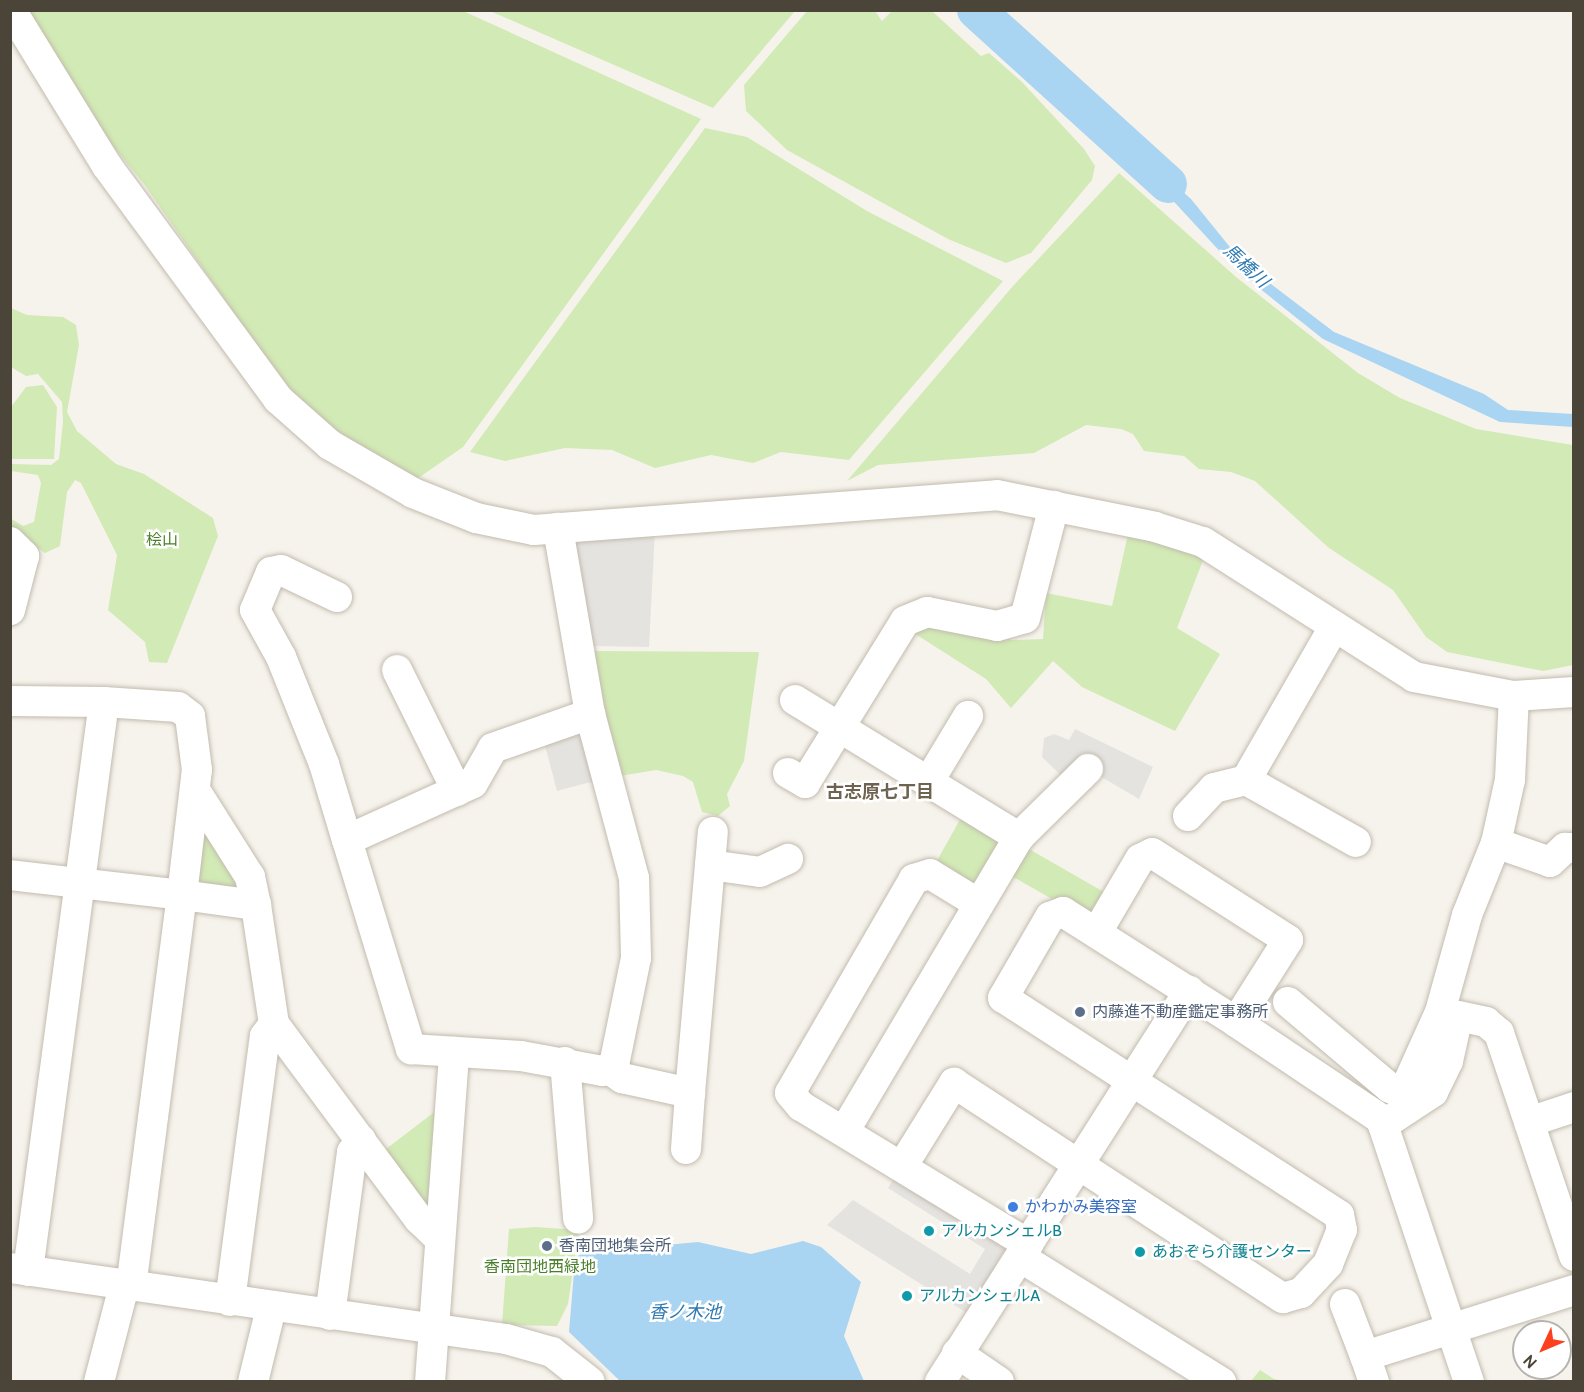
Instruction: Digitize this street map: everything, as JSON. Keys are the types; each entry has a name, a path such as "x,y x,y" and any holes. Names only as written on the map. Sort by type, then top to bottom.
{"street":[{"path":"12,10 107,166 177,255 257,372 301,423 364,467 439,504 513,527 558,528 997,495 1054,506 1203,542 1333,629 1414,677 1514,696 1574,692"},
{"path":"788,773 805,783 897,630 916,615 997,626 1025,618 1054,506"},
{"path":"558,528 590,714 634,878 636,958 618,1057 609,1069"},
{"path":"10,542 24,556 10,610"},
{"path":"337,597 281,570 272,572 255,610 281,657 324,764 411,1049 565,1062 609,1069 622,1078 690,1093"},
{"path":"1246,780 1333,629"},
{"path":"397,670 457,791"},
{"path":"1383,1125 1433,1092 1448,1061 1449,1014 1467,915 1496,843 1510,780 1514,696"},
{"path":"795,700 1020,837"},
{"path":"104,702 80,884 19,1269 127,1287 537,1346 590,1382"},
{"path":"11,704 104,702 185,710 192,727 195,790 127,1287 99,1382"},
{"path":"347,840 473,783 493,748 590,714"},
{"path":"929,781 968,716"},
{"path":"845,1130 1020,837 1088,769"},
{"path":"1188,816 1214,788 1246,780 1356,842"},
{"path":"195,790 250,877 274,1024 419,1220 440,1238"},
{"path":"686,1149 713,832"},
{"path":"1496,843 1550,862 1565,848 1574,848"},
{"path":"1097,932 1140,859 1152,853 1166,857 1288,940 1236,1022"},
{"path":"710,865 760,872 788,859"},
{"path":"979,904 924,874 914,879 789,1088 801,1106 903,1164 1024,1250 1221,1382"},
{"path":"10,875 256,904"},
{"path":"903,1164 954,1083 1077,1167 1283,1298 1301,1293 1328,1264 1342,1230 1339,1215 1003,998 1050,917 1064,912 1375,1112 1383,1125 1469,1382"},
{"path":"940,1382 1189,991"},
{"path":"1288,1002 1397,1091 1421,1064 1449,1014"},
{"path":"1449,1014 1486,1022 1499,1033 1574,1256"},
{"path":"230,1301 265,1036 274,1024"},
{"path":"430,1382 431,1329 454,1052"},
{"path":"565,1062 578,1218"},
{"path":"1529,1122 1574,1107"},
{"path":"330,1315 352,1152 361,1140"},
{"path":"1345,1304 1369,1369 1452,1330 1574,1290"},
{"path":"253,1382 271,1308"},
{"path":"957,1353 999,1382"}],"green space":[{"path":"26,11 463,11 701,119 463,447 414,481 315,416 280,379 144,184 95,124"},
{"path":"490,11 795,11 713,108"},
{"path":"807,11 875,11 882,21 892,11 932,11 981,56 989,53 1022,82 1084,149 1095,166 1092,180 1031,253 1006,263 948,239 787,150 746,111 744,85"},
{"path":"705,128 747,137 867,211 1003,281 849,460 781,452 753,463 711,455 655,468 612,450 565,448 505,461 470,452"},
{"path":"1119,173 1236,277 1358,373 1400,398 1476,429 1573,445 1573,665 1543,671 1447,652 1426,637 1393,590 1329,548 1255,481 1231,472 1199,469 1184,456 1144,451 1133,434 1121,429 1086,425 1034,453 878,465 847,481 1013,286"},
{"name":"桧山","path":"11,308 27,315 63,317 76,325 79,345 67,412 77,431 116,464 144,474 213,518 218,536 167,663 149,662 145,642 108,610 117,555 81,483 75,480 67,492 60,546 45,553 11,530 10,518 23,526 34,522 41,483 38,475 11,471 11,464 51,465 59,459 63,422 62,402 38,374 26,376 11,367"},
{"path":"43,385 57,407 54,459 11,459 11,407 26,387"},
{"path":"1128,534 1205,555 1177,628 1220,654 1175,731 1082,687 1053,661 1011,708 986,679 909,630 929,622 1013,640 1043,639 1046,593 1112,606"},
{"path":"590,651 759,652 744,761 727,794 730,806 718,816 702,812 693,782 683,776 656,770 620,776"},
{"path":"962,816 996,835 1001,850 981,884 971,887 934,866"},
{"path":"198,819 244,882 236,891 190,881"},
{"path":"1029,849 1109,895 1087,919 1008,874"},
{"path":"441,1107 427,1214 382,1152"},
{"name":"香南団地西緑地","path":"535,1227 579,1230 568,1304 557,1326 502,1325 509,1229"},
{"path":"1260,1370 1274,1379 1284,1381 1251,1381"}],"shaded area":[{"path":"655,530 649,647 589,646 571,546 581,534"},
{"path":"577,728 579,735 585,733 598,780 557,791 543,738"},
{"path":"1075,729 1153,767 1139,799 1093,772 1075,789 1042,757 1044,738 1054,734 1069,740"},
{"path":"898,1172 1009,1243 967,1313 827,1225 853,1200 970,1274 985,1249 888,1188"}],"water":[{"path":"1132,146 1191,199 1242,262 1334,332 1484,394 1508,410 1573,414 1573,427 1500,422 1323,339 1239,272 1128,152"},
{"name":"香ノ木池","path":"803,1241 821,1247 861,1282 844,1336 864,1381 620,1381 569,1332 575,1260 581,1253 698,1242 751,1254"}],"waterway":[{"name":"馬橋川","path":"976,10 1168,184"}],"place":[{"name":"内藤進不動産鑑定事務所","path":"1080,1012"},
{"name":"かわかみ美容室","path":"1013,1207"},
{"name":"アルカンシェルB","path":"929,1231"},
{"name":"香南団地集会所","path":"547,1246"},
{"name":"あおぞら介護センター","path":"1140,1252"},
{"name":"アルカンシェルA","path":"907,1296"}],"district":[{"name":"古志原七丁目","path":"880,792"}]}
